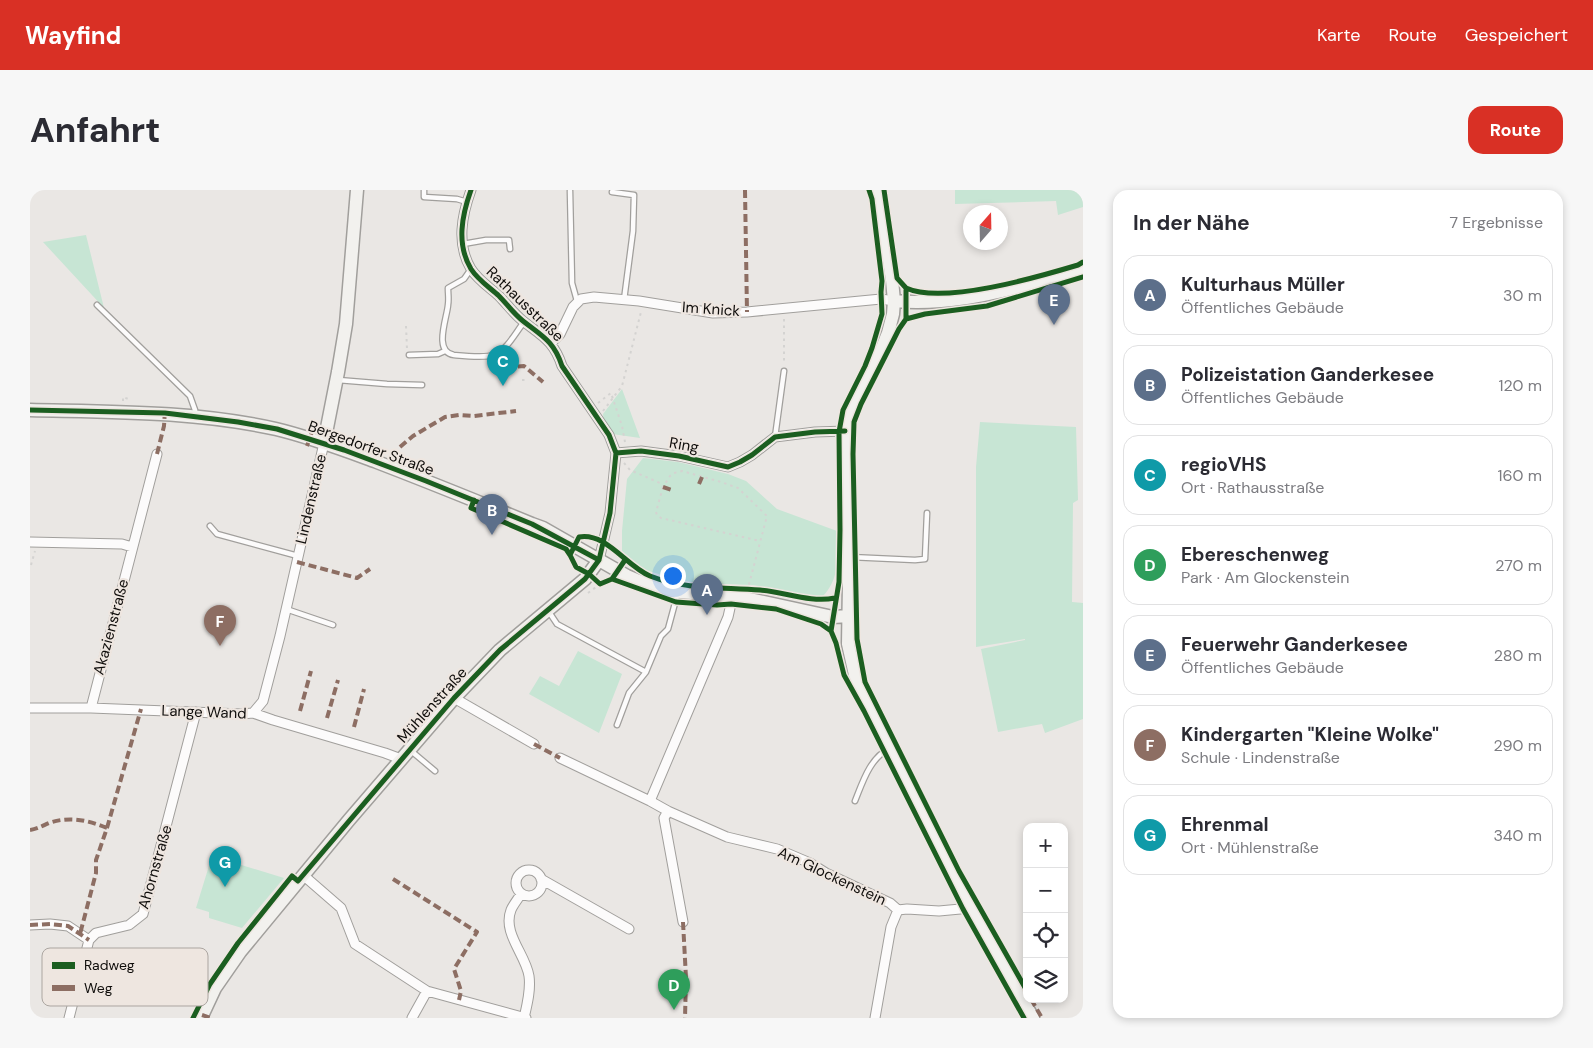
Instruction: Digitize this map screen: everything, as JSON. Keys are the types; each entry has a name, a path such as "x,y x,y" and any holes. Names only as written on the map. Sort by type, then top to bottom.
{"street":[{"name":"Lindenstraße","path":"252,713 264,702 337,379 346,324 357,190"},
{"name":"Rathausstraße","path":"471,190 462,218 462,244 471,269 482,282 500,297 512,313 551,343 558,353 562,366 609,435 616,453"},
{"path":"878,190 891,250 894,301 888,333 852,405 846,431 849,558 848,644 855,674 890,748 971,908 1033,1018"},
{"path":"894,301 912,302 952,295 963,299 1070,275 1083,269"},
{"name":"Im Knick","path":"578,303 582,299 594,296 713,313 784,309 881,299 894,301"},
{"path":"551,343 560,334 573,307 578,303"},
{"name":"Bergedorfer Straße","path":"30,410 165,413 278,429 324,443 432,483 544,528 599,560"},
{"path":"775,437 815,432 846,431"},
{"name":"Ring","path":"616,453 641,451 679,456 728,466 752,455 775,437"},
{"path":"616,453 610,513 599,560 648,585 678,592 731,596 778,604 827,616 849,616"},
{"name":"Akazienstraße","path":"91,708 157,454"},
{"path":"33,542 122,544 132,547"},
{"name":"Mühlenstraße","path":"208,1001 240,952 409,749 454,698 500,650 585,580 599,560"},
{"path":"650,801 728,617 731,596"},
{"path":"454,698 534,744"},
{"name":"Lange Wand","path":"30,708 252,713 390,754 401,759"},
{"name":"Ahornstraße","path":"88,940 96,933 129,925 143,914 196,712"},
{"name":"Am Glockenstein","path":"560,758 668,811 727,837 777,850 802,860 890,903 898,910 939,911 971,908"},
{"path":"668,811 664,818 683,922"},
{"path":"541,879 541,887 537,894 529,896 521,894 516,887 519,875 523,872 535,872 541,879 629,929"},
{"path":"303,875 341,908 355,944 428,991 525,1018 529,994 529,976 510,928 509,916 521,894"},
{"path":"875,1018 891,927 898,910"},
{"path":"30,925 50,924 68,926 88,940 86,948"},
{"path":"412,1018 428,991"},
{"name":"Mühlenstraße","path":"199,1017 205,1006"}],"lane":[{"path":"424,190 424,197 457,199 467,202"},
{"path":"570,191 572,284 578,303"},
{"path":"612,192 634,195 634,231 624,300"},
{"path":"462,244 486,240 509,240 510,249"},
{"path":"471,269 464,278 448,288 448,306 443,330 443,347 445,352 454,356 490,356 496,354 524,322"},
{"path":"98,305 190,396 196,410 195,416"},
{"path":"409,355 445,352"},
{"path":"775,437 784,371"},
{"path":"337,379 422,385"},
{"path":"849,558 925,559 927,513"},
{"path":"210,526 217,534 298,556"},
{"path":"616,725 629,694 646,672 661,636 668,629 678,592"},
{"path":"286,609 333,625"},
{"path":"548,611 557,624 646,672"},
{"path":"855,801 866,773 880,753 890,748"},
{"path":"409,749 435,771"}],"path":[{"path":"597,418 622,386 641,302"},
{"path":"784,309 784,371"},
{"path":"406,326 407,352 409,355"},
{"path":"591,409 611,393 628,451"},
{"path":"616,453 630,470 663,486"},
{"path":"747,590 760,541 766,516 738,488 723,481 682,471 670,476 663,486 656,512 661,518 760,541"},
{"path":"31,565 35,549 33,542"},
{"path":"600,584 612,579"}],"green space":[{"path":"955,190 1083,190 1083,207 1058,215 1056,201 955,204"},
{"path":"86,235 104,308 43,242"},
{"path":"622,389 640,438 612,434 604,423 603,414"},
{"path":"980,422 1076,427 1078,500 1073,503 1072,602 1083,603 1083,719 1045,733 1042,724 998,732 981,649 1025,639 976,647 976,467"},
{"path":"643,458 678,462 728,474 746,481 777,509 837,531 835,575 827,591 821,598 753,585 689,583 645,570 622,551 627,479"},
{"path":"578,651 622,674 599,733 529,694 540,676 559,686"},
{"path":"212,856 284,878 242,928 209,918 209,912 196,908"}],"marked path":[{"path":"745,190 747,312"},
{"path":"494,369 524,366 543,382"},
{"path":"157,454 164,426 165,410"},
{"path":"400,447 413,436 445,417 516,411"},
{"path":"307,446 313,429"},
{"path":"699,484 702,477"},
{"path":"663,487 672,490"},
{"path":"297,562 357,578 370,569"},
{"path":"300,711 311,671"},
{"path":"327,718 338,680"},
{"path":"354,727 364,689"},
{"path":"107,828 141,709"},
{"path":"534,744 560,758"},
{"path":"30,830 56,821 71,819 86,821 107,828 96,860 96,873 80,934"},
{"path":"393,879 477,932 454,969 461,991 459,1000"},
{"path":"683,922 686,978 685,1018"},
{"path":"30,925 50,924 68,926 89,940"},
{"path":"1033,1003 1042,1018"},
{"path":"202,1015 211,1018"}],"cycle path":[{"path":"208,988 238,943 292,876 298,881 454,698 500,650 585,579 599,560 610,513 616,453 609,435 562,366 551,345 542,335 519,318 471,269 463,250 462,240 463,219 471,190"},
{"path":"831,631 839,582 839,432 843,410 865,366 882,314 882,281 872,199 869,190"},
{"path":"884,190 897,278 906,288 906,319 899,329 861,404 854,422 857,639 865,682 959,871 1023,984"},
{"path":"906,288 922,292 966,291 1016,282 1083,262"},
{"path":"906,319 925,314 987,306 1083,277"},
{"path":"30,410 165,413 277,429 344,450 532,524 599,560"},
{"path":"616,453 641,451 679,456 728,467 752,455 775,437 815,432 845,431"},
{"path":"474,500 471,508 566,549 576,567 589,574 600,584 612,579 625,560"},
{"path":"570,555 579,537 589,537 607,545 650,576 677,584 760,590 816,599 835,598"},
{"path":"612,579 676,602 717,605 731,604 776,609 821,624 831,631 844,675 864,711 963,909 1024,1018"},
{"path":"193,1018 199,1006"}],"place":[{"name":"Feuerwehr Ganderkesee","path":"1054,325"},
{"name":"regioVHS","path":"503,386"},
{"name":"Polizeistation Ganderkesee","path":"492,535"},
{"name":"Kulturhaus Müller","path":"707,615"},
{"name":"Kindergarten \"Kleine Wolke\"","path":"220,646"},
{"name":"Ehrenmal","path":"225,887"},
{"name":"Ebereschenweg","path":"674,1010"}]}
